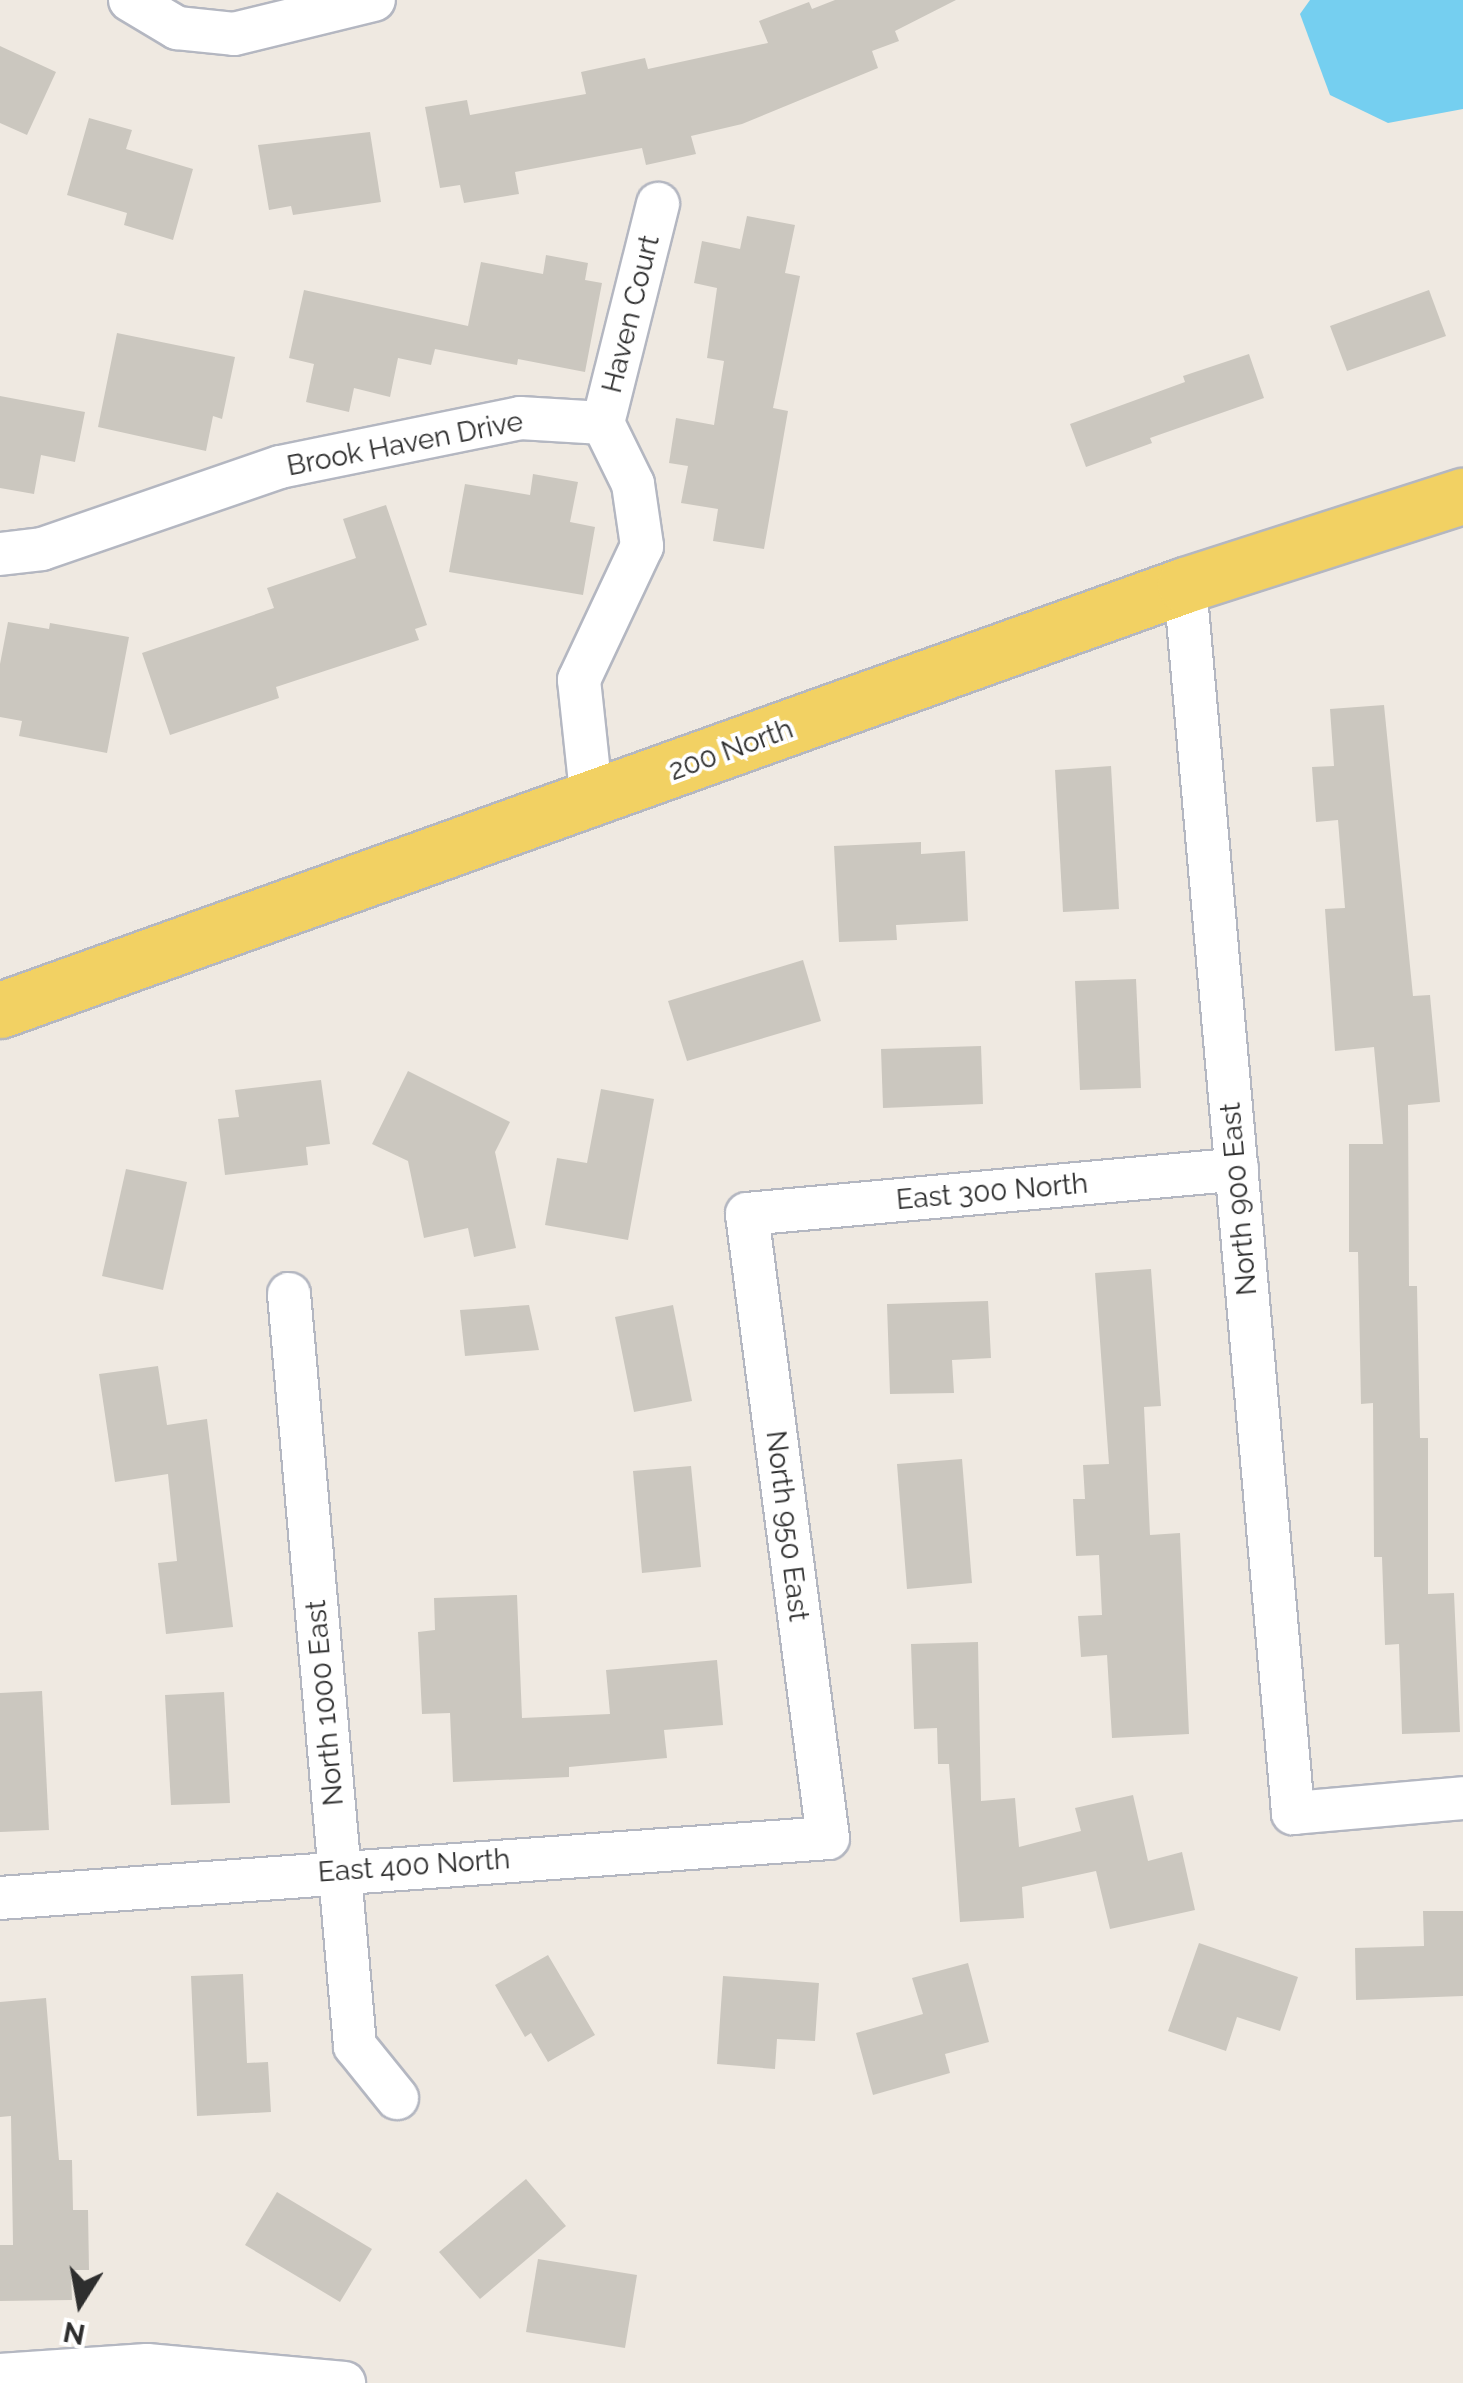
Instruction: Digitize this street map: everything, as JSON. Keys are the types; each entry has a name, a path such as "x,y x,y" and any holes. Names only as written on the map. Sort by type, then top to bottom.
{"main road":[{"name":"200 North","path":"0,1010 1185,586 1463,496"}],"street":[{"path":"130,0 177,28 234,34 374,0"},
{"name":"Haven Court","path":"603,423 658,204"},
{"name":"Brook Haven Drive","path":"0,554 42,549 280,467 520,418 603,423"},
{"path":"592,801 579,680 642,546 633,484 603,423"},
{"name":"North 900 East","path":"1185,586 1293,1813 1463,1798"},
{"name":"East 300 North","path":"747,1214 1237,1169"},
{"name":"North 950 East","path":"747,1214 828,1838"},
{"name":"North 1000 East","path":"289,1294 355,2046 397,2098"},
{"name":"East 400 North","path":"0,1898 340,1870 828,1838"},
{"path":"0,2375 146,2365 344,2383"}],"water":[{"path":"1310,0 1463,0 1463,109 1388,123 1330,95 1300,14"}],"building":[{"path":"835,0 956,0 895,31 899,41 872,51 878,68 742,124 691,136 696,154 646,165 642,148 515,172 519,194 464,203 460,185 440,188 425,107 467,100 470,115 586,94 581,72 645,58 648,69 768,43 759,21 809,2 812,9"},
{"path":"0,46 56,72 27,135 0,123"},
{"path":"89,118 132,130 126,149 193,169 173,240 124,225 127,213 67,195"},
{"path":"370,132 381,202 293,215 291,206 269,210 258,145"},
{"path":"747,216 795,225 785,273 800,276 773,408 788,411 764,549 713,541 718,509 681,503 688,466 669,463 676,418 714,425 724,361 707,358 717,288 694,283 702,241 740,249"},
{"path":"546,255 588,263 585,280 602,283 585,372 518,359 517,365 435,349 431,365 398,358 390,397 354,388 349,412 306,402 314,364 289,358 304,290 468,326 481,262 543,274"},
{"path":"1429,290 1446,336 1347,371 1330,326"},
{"path":"117,333 235,357 222,419 213,416 206,451 98,427"},
{"path":"1249,354 1264,398 1150,438 1152,443 1086,467 1070,424 1185,382 1183,376"},
{"path":"0,396 85,412 75,462 41,455 34,494 0,488"},
{"path":"533,474 578,482 570,522 595,527 583,595 449,572 465,484 530,495"},
{"path":"386,505 427,625 415,629 419,640 276,687 279,698 170,735 142,653 274,608 267,588 356,558 343,519"},
{"path":"8,622 49,629 50,623 129,637 107,753 19,736 22,721 0,717 0,664"},
{"path":"1384,705 1413,996 1430,995 1440,1102 1408,1105 1409,1286 1417,1286 1420,1438 1428,1438 1428,1594 1454,1593 1460,1732 1402,1734 1399,1644 1385,1645 1382,1557 1374,1557 1373,1403 1361,1404 1358,1252 1349,1252 1349,1144 1383,1144 1374,1047 1335,1051 1325,909 1345,908 1338,820 1316,822 1312,767 1334,766 1330,709"},
{"path":"1111,766 1119,909 1063,912 1055,770"},
{"path":"921,842 921,854 965,851 968,921 896,925 897,940 839,942 834,846"},
{"path":"803,960 821,1021 687,1061 668,1001"},
{"path":"1136,979 1141,1088 1080,1090 1075,981"},
{"path":"981,1046 983,1104 883,1108 881,1049"},
{"path":"408,1071 510,1122 495,1152 516,1248 474,1257 468,1228 424,1238 408,1161 372,1144"},
{"path":"321,1080 330,1144 306,1147 308,1165 225,1175 218,1119 239,1117 235,1090"},
{"path":"601,1089 654,1099 628,1240 545,1225 557,1158 587,1163"},
{"path":"126,1169 187,1182 163,1290 102,1276"},
{"path":"1151,1269 1161,1406 1144,1407 1150,1535 1180,1533 1189,1734 1112,1738 1107,1655 1081,1657 1078,1616 1102,1615 1099,1555 1076,1556 1073,1499 1085,1499 1083,1465 1109,1464 1095,1273"},
{"path":"988,1301 991,1358 952,1360 954,1393 890,1394 887,1304"},
{"path":"529,1305 539,1350 465,1356 460,1310"},
{"path":"673,1305 692,1401 634,1412 615,1317"},
{"path":"158,1366 167,1425 207,1419 233,1627 166,1634 158,1563 177,1561 168,1474 115,1482 99,1374"},
{"path":"962,1459 972,1583 907,1589 897,1464"},
{"path":"691,1466 701,1567 642,1573 633,1471"},
{"path":"517,1595 522,1718 610,1714 606,1670 717,1660 723,1725 664,1730 667,1758 569,1767 569,1777 453,1782 450,1713 422,1714 418,1632 435,1630 434,1598"},
{"path":"978,1642 981,1801 1015,1798 1019,1847 1081,1831 1075,1808 1133,1795 1148,1861 1182,1852 1195,1910 1110,1929 1096,1871 1022,1887 1024,1918 960,1922 949,1764 938,1764 937,1728 914,1729 911,1644"},
{"path":"42,1691 49,1830 0,1832 0,1693"},
{"path":"224,1692 230,1803 171,1805 165,1695"},
{"path":"1423,1911 1463,1911 1463,1996 1356,2000 1355,1948 1424,1946"},
{"path":"1199,1943 1298,1977 1280,2031 1237,2017 1226,2051 1168,2031"},
{"path":"548,1955 595,2035 548,2062 531,2033 525,2037 495,1985"},
{"path":"968,1963 989,2042 945,2054 950,2073 873,2095 856,2033 923,2014 912,1978"},
{"path":"243,1974 247,2063 268,2062 271,2112 197,2116 191,1976"},
{"path":"723,1976 819,1983 815,2041 777,2039 775,2069 717,2064"},
{"path":"46,1998 59,2160 72,2160 73,2210 88,2210 89,2270 71,2270 72,2300 0,2301 0,2245 13,2245 11,2116 0,2117 0,2002"},
{"path":"526,2179 566,2226 480,2299 439,2252"},
{"path":"277,2192 372,2249 340,2302 245,2245"},
{"path":"538,2259 637,2275 625,2348 526,2332"}]}
